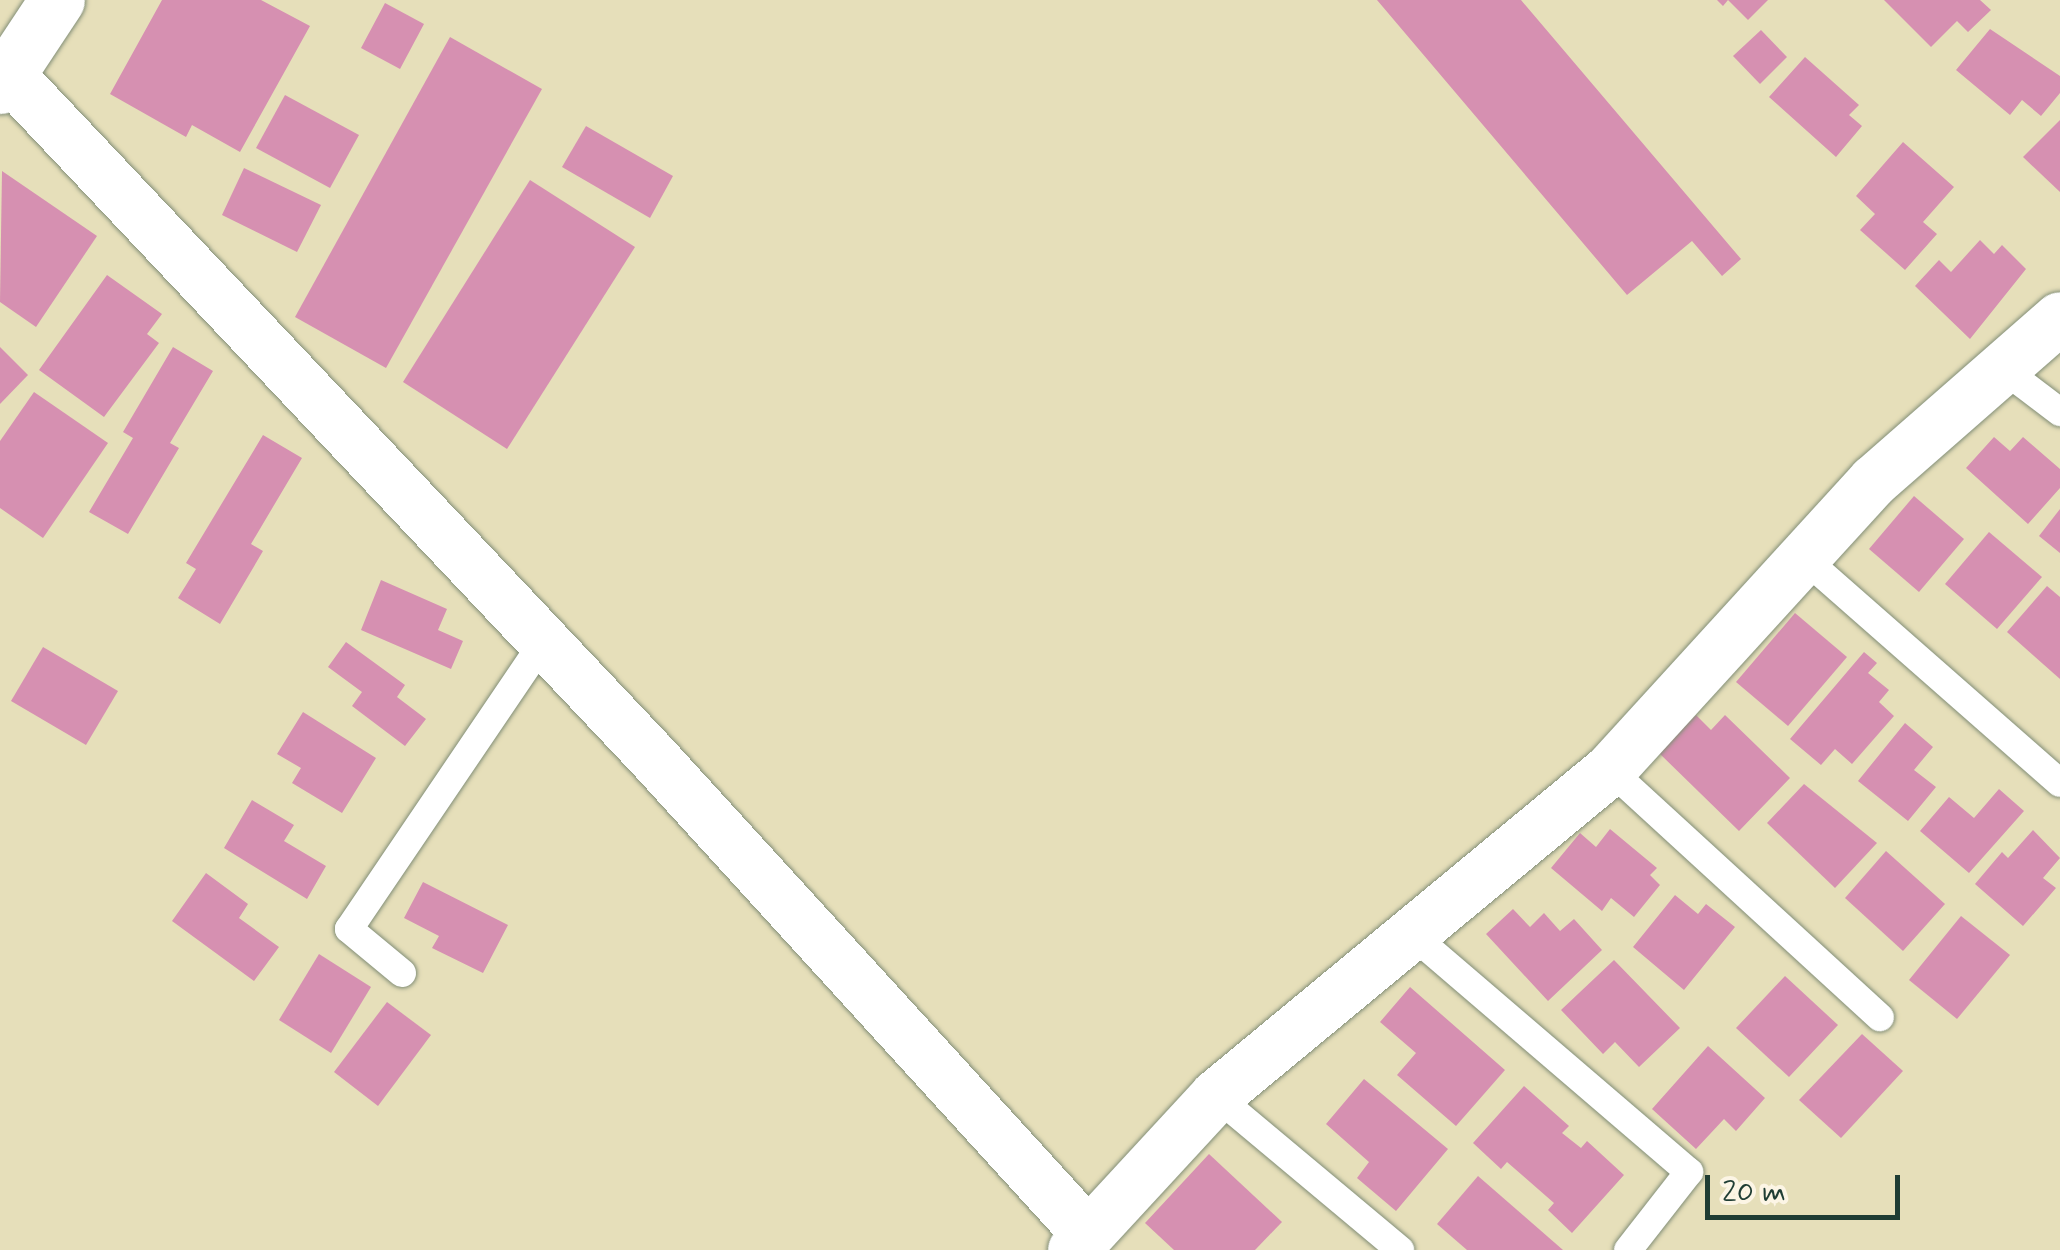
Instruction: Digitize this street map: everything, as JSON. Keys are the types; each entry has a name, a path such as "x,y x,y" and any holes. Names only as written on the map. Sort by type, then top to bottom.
{"main road":[{"path":"4,80 57,0"}],"street":[{"path":"4,80 544,641 1080,1242 1216,1096 1610,770 1874,481 2006,371 2060,318"}],"lane":[{"path":"2006,371 2060,412"},
{"path":"1805,558 2060,782"},
{"path":"402,973 349,929 544,641"},
{"path":"1610,770 1880,1017"},
{"path":"1414,936 1689,1172 1628,1250"},
{"path":"1216,1096 1400,1250"}],"building":[{"path":"162,0 261,0 310,26 240,152 192,125 186,137 110,94"},
{"path":"1377,0 1521,0 1741,259 1722,276 1692,241 1627,295"},
{"path":"1728,0 1768,0 1748,20"},
{"path":"1884,0 1980,0 1991,10 1968,32 1957,21 1931,47"},
{"path":"385,3 424,24 400,69 361,48"},
{"path":"1990,29 2060,76 2060,93 2041,116 2022,100 2010,115 1956,70"},
{"path":"1761,30 1787,57 1760,84 1733,56"},
{"path":"450,37 542,89 386,368 295,317"},
{"path":"1805,57 1859,105 1849,115 1862,126 1836,157 1769,97"},
{"path":"285,95 359,135 330,188 256,148"},
{"path":"2060,120 2060,192 2023,157"},
{"path":"586,126 673,176 650,218 562,167"},
{"path":"1903,142 1954,187 1923,222 1937,234 1905,270 1860,230 1875,214 1856,196"},
{"path":"244,168 321,205 297,252 222,215"},
{"path":"2,171 97,236 36,327 0,302"},
{"path":"530,180 635,247 507,449 403,382"},
{"path":"1980,240 1994,254 2002,245 2026,269 1970,339 1915,286 1939,260 1951,272"},
{"path":"107,275 162,314 147,334 159,343 104,417 39,370"},
{"path":"0,347 28,375 0,404"},
{"path":"173,347 213,371 170,443 179,448 128,534 89,512 133,438 123,432"},
{"path":"34,392 108,443 43,538 0,508 0,441"},
{"path":"263,435 302,458 251,544 263,551 220,624 178,598 196,569 186,563"},
{"path":"1994,437 2010,451 2023,437 2060,469 2060,488 2028,524 1966,468"},
{"path":"1914,496 1964,539 1919,592 1869,549"},
{"path":"2060,509 2060,553 2039,536"},
{"path":"1989,532 2042,577 1997,629 1945,584"},
{"path":"381,580 447,609 438,630 463,641 451,669 361,630"},
{"path":"2047,586 2060,597 2060,679 2007,632"},
{"path":"1795,613 1847,657 1788,726 1736,682"},
{"path":"346,642 405,685 397,697 426,719 405,746 352,706 362,692 328,667"},
{"path":"43,647 118,691 86,745 11,701"},
{"path":"1864,652 1877,663 1868,673 1889,690 1879,702 1894,716 1852,764 1835,749 1821,765 1790,739"},
{"path":"303,712 376,758 342,813 292,783 301,768 277,754"},
{"path":"1696,715 1711,730 1725,715 1790,778 1739,831 1659,753"},
{"path":"1905,723 1933,747 1914,770 1936,787 1908,821 1858,781"},
{"path":"1804,784 1877,843 1835,888 1767,823"},
{"path":"1999,789 2024,811 1969,873 1920,831 1949,797 1974,818"},
{"path":"252,800 294,825 284,841 326,866 307,899 224,848"},
{"path":"1610,829 1657,868 1650,875 1660,885 1634,917 1611,898 1602,911 1551,868 1580,833 1596,847"},
{"path":"2033,830 2060,858 2043,878 2056,888 2023,926 1975,884 2002,852 2008,858"},
{"path":"1886,851 1945,904 1903,951 1845,898"},
{"path":"206,873 248,904 239,918 279,947 254,981 172,921"},
{"path":"423,882 508,925 483,973 432,948 439,936 404,918"},
{"path":"1675,895 1698,914 1706,904 1735,927 1684,990 1633,947"},
{"path":"1513,909 1530,927 1544,913 1560,931 1574,919 1602,950 1548,1001 1486,934"},
{"path":"1961,916 2010,955 1957,1019 1909,980"},
{"path":"319,954 371,987 331,1053 279,1020"},
{"path":"1614,960 1680,1028 1639,1067 1615,1042 1603,1054 1561,1010"},
{"path":"1785,976 1838,1025 1789,1077 1736,1028"},
{"path":"1410,987 1505,1070 1456,1126 1397,1075 1416,1053 1380,1022"},
{"path":"387,1002 431,1035 378,1106 334,1072"},
{"path":"1862,1034 1903,1071 1841,1138 1799,1100"},
{"path":"1708,1046 1765,1098 1736,1131 1724,1119 1696,1149 1652,1109"},
{"path":"1364,1079 1448,1149 1396,1211 1357,1178 1369,1162 1326,1124"},
{"path":"1524,1086 1569,1126 1562,1133 1581,1148 1587,1141 1624,1175 1572,1233 1548,1210 1554,1203 1507,1162 1501,1169 1473,1143"},
{"path":"1209,1154 1282,1222 1255,1250 1174,1250 1145,1223"},
{"path":"1478,1176 1563,1250 1467,1250 1437,1224"}]}
